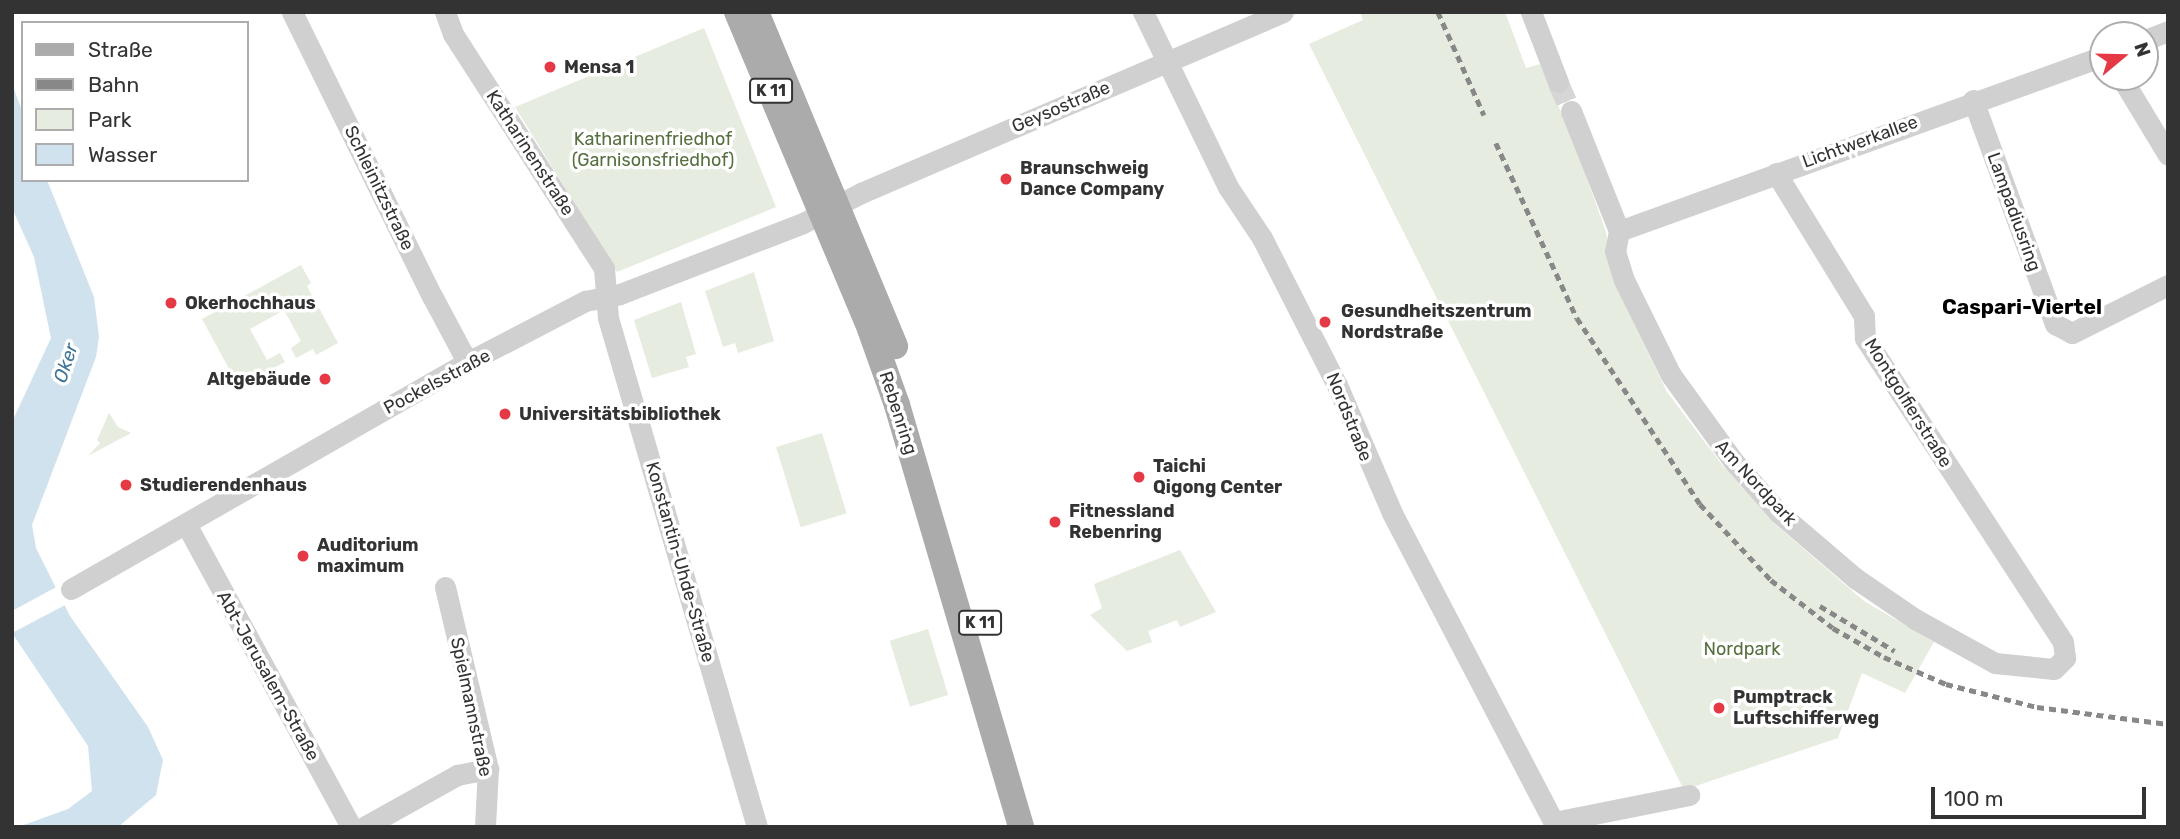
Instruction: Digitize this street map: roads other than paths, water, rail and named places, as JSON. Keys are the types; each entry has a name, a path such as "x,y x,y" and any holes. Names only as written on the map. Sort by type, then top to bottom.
{"main road":[{"name":"Rebenring","path":"755,13 830,209 897,405 1021,827"},
{"name":"Rebenring","path":"830,209 880,304 919,418 1040,827"}],"street":[{"name":"Schleinitzstraße","path":"292,12 432,296 463,354 471,360"},
{"name":"Katharinenstraße","path":"445,12 453,34 604,268 608,296"},
{"name":"Nordstraße","path":"1143,12 1228,187 1292,294 1345,402 1386,502 1554,826"},
{"name":"Geysostraße","path":"830,209 1283,12"},
{"path":"1531,12 1559,82"},
{"name":"Lichtwerkallee","path":"1618,228 2089,61"},
{"path":"2129,91 2168,155"},
{"name":"Lampadiusring","path":"1973,100 2055,324 2072,333 2168,285"},
{"name":"Am Nordpark","path":"1571,111 1618,228 1615,251 1640,314 1671,374 1734,462 1779,513 1855,578 1955,644 1995,663"},
{"name":"Montgolfierstraße","path":"1776,173 1864,316 1865,338 1941,460 2054,627 2065,650 2065,658 2054,669 1995,663"},
{"name":"Pockelsstraße","path":"71,589 471,360 483,358 585,301 608,296 830,209"},
{"name":"Konstantin-Uhde-Straße","path":"608,296 608,318 757,827"},
{"name":"Abt-Jerusalem-Straße","path":"186,524 351,827"},
{"name":"Spielmannstraße","path":"445,587 488,769 485,827"},
{"path":"364,827 457,775 488,769"},
{"path":"1554,826 1689,795"}],"water":[{"name":"Oker","path":"12,84 21,108 21,182 48,182 94,297 99,337 96,357 32,525 36,548 70,616 148,727 163,760 156,795 118,827 18,827 68,809 92,791 88,746 12,633 12,422 51,338 34,257 12,208"}],"tunnel":[{"path":"1558,82 1571,111"}],"railway":[{"path":"1438,12 1484,115"},
{"path":"1496,143 1577,318 1700,504 1771,580 1833,628 1884,657 1946,684 2037,707 2168,724"},
{"path":"1820,606 1895,651"}],"place":[{"name":"Mensa 1","path":"550,67"},
{"name":"Braunschweig Dance Company","path":"1006,179"},
{"name":"Okerhochhaus","path":"171,303"},
{"name":"Gesundheitszentrum Nordstraße","path":"1325,322"},
{"name":"Altgebäude","path":"325,379"},
{"name":"Universitätsbibliothek","path":"505,414"},
{"name":"Taichi Qigong Center","path":"1139,477"},
{"name":"Studierendenhaus","path":"126,485"},
{"name":"Fitnessland Rebenring","path":"1055,522"},
{"name":"Auditorium maximum","path":"303,556"},
{"name":"Pumptrack Luftschifferweg","path":"1719,708"}],"district":[{"name":"Caspari-Viertel","path":"2022,307"}],"park label":[{"name":"Katharinenfriedhof (Garnisonsfriedhof)","path":"653,150"},
{"name":"Nordpark","path":"1742,649"}]}
